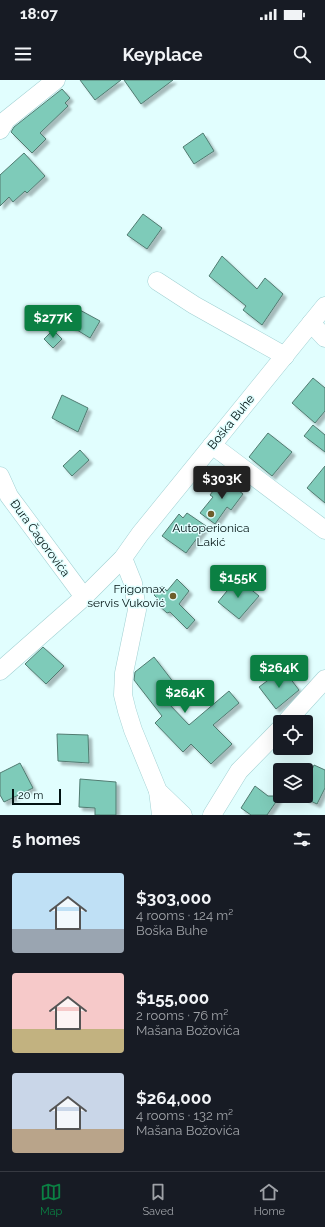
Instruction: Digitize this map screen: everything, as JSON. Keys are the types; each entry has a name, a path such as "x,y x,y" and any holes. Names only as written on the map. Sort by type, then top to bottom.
{"street":[{"path":"0,130 6,120 56,80"},
{"path":"157,281 194,305 285,356"},
{"name":"Boška Buhe","path":"123,558 140,534 325,306"},
{"path":"311,323 325,338"},
{"path":"212,445 325,530"},
{"name":"Đura Čagorovića","path":"0,476 9,496 84,597"},
{"path":"0,671 84,597 123,558 133,583 137,610 124,673 124,695 132,730 158,791 161,815"},
{"path":"292,715 325,679"},
{"path":"212,815 239,772 273,736"},
{"path":"158,791 183,815"}],"building":[{"path":"80,80 121,80 95,100"},
{"path":"124,80 173,80 141,104"},
{"path":"62,89 70,98 65,103 68,106 40,133 46,139 32,153 11,132 14,127"},
{"path":"203,133 214,151 194,164 183,147"},
{"path":"24,153 45,176 27,193 25,191 13,202 9,197 0,206 0,175"},
{"path":"143,214 162,228 147,249 127,235"},
{"path":"222,256 257,289 265,278 283,294 262,325 243,310 246,306 209,276"},
{"path":"78,309 100,321 90,338 69,325"},
{"path":"53,330 62,339 53,348 44,339"},
{"path":"313,378 325,388 325,411 315,423 292,403"},
{"path":"62,395 88,408 78,432 52,418"},
{"path":"313,425 325,435 325,452 304,436"},
{"path":"268,433 292,452 272,476 249,457"},
{"path":"80,450 89,460 72,476 63,466"},
{"path":"325,466 325,503 307,488"},
{"path":"224,476 235,484 233,486 243,494 231,510 227,507 215,524 200,513 213,497 210,495"},
{"path":"187,513 206,526 186,553 162,536 179,514 183,518"},
{"path":"177,579 189,591 179,604 195,620 187,629 170,612 167,613 156,603 159,600 154,595 162,586 167,591"},
{"path":"236,580 259,596 239,619 218,602"},
{"path":"43,647 64,666 46,684 25,664"},
{"path":"154,657 181,692 168,703 189,725 229,691 239,703 213,725 232,744 211,764 191,744 183,752 155,723 162,716 134,680 135,672"},
{"path":"283,669 299,690 276,709 259,687"},
{"path":"57,734 88,735 89,763 58,761"},
{"path":"20,763 33,788 4,802 0,795 0,773"},
{"path":"314,765 325,770 325,788 317,804 313,802"},
{"path":"80,779 116,782 116,815 95,815 95,808 79,807"},
{"path":"255,786 268,796 273,796 273,803 275,803 267,815 251,815 241,808"}],"place":[{"name":"Autoperionica Lakić","path":"211,514"},
{"name":"Frigomax servis Vuković","path":"173,596"}]}
